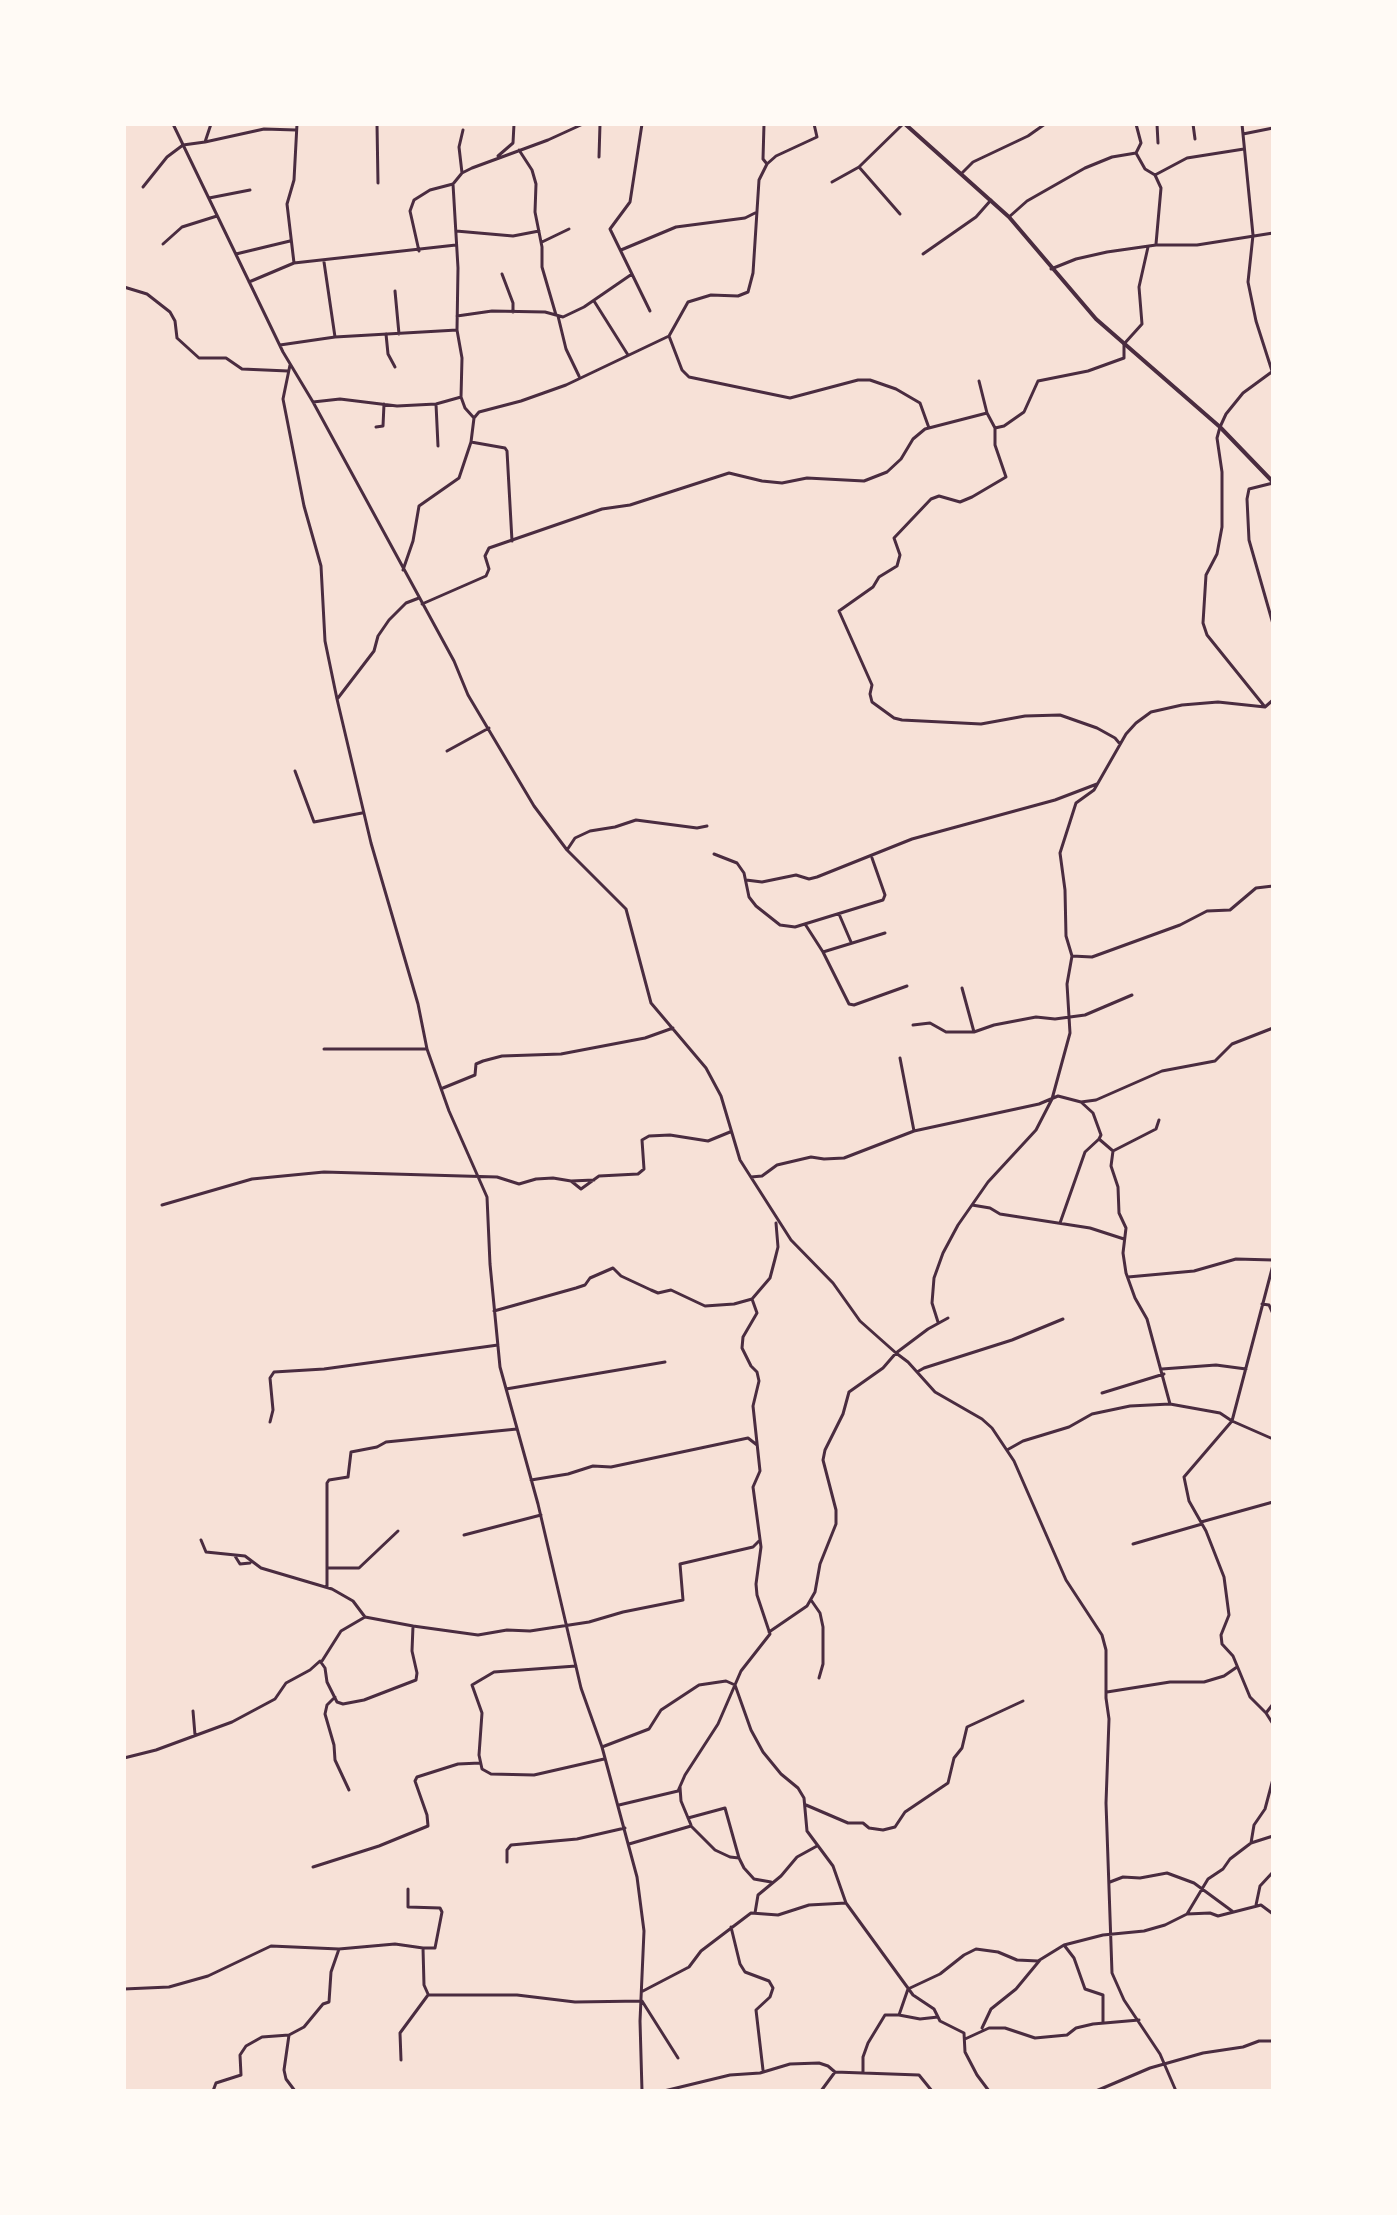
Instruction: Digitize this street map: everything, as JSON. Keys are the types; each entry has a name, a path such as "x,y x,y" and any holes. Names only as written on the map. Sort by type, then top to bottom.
{"main road":[{"path":"904,124 1009,217 1096,319 1220,427 1273,482"}],"street":[{"path":"173,124 290,365 454,661 468,695 534,806 567,850 626,909 651,1003 706,1068 721,1096 740,1160 776,1220 833,1283 860,1321 935,1392 982,1419 1007,1450 1043,1523 1066,1580 1102,1635 1106,1650 1109,1719 1106,1803 1112,1973 1116,1986 1165,2065 1176,2091"},
{"path":"205,142 211,124"},
{"path":"294,263 287,204 294,180 297,124"},
{"path":"361,124 395,124"},
{"path":"377,124 378,183"},
{"path":"496,159 513,143 514,124"},
{"path":"419,251 411,205 430,190 453,184 462,173 583,124"},
{"path":"599,157 600,124"},
{"path":"642,124 630,202 610,227 650,311"},
{"path":"764,124 763,159 767,164"},
{"path":"403,570 413,541 419,506 459,478 471,442 474,418 485,409 521,401 669,336 688,302 711,295 738,296 748,292 753,273 759,180 767,164 776,156 817,137 814,124"},
{"path":"832,182 859,167 904,124"},
{"path":"962,173 973,162 1028,136 1045,124"},
{"path":"1136,124 1141,143 1136,153"},
{"path":"1157,124 1158,143"},
{"path":"1193,124 1195,139"},
{"path":"1242,124 1253,235 1248,282 1256,321 1273,371 1243,393 1220,427 1217,438 1222,472 1222,527 1217,554 1206,575 1203,623 1207,635 1265,707"},
{"path":"1243,134 1273,128"},
{"path":"143,187 167,157 183,145 264,129 296,130"},
{"path":"462,173 459,147 463,130"},
{"path":"1155,175 1187,158 1244,149"},
{"path":"519,150 532,170 536,184 535,212 542,242 542,267 566,349 580,377"},
{"path":"1136,153 1145,169 1155,175 1161,188 1156,245"},
{"path":"1009,217 1027,201 1085,168 1112,157 1136,153"},
{"path":"859,167 900,214"},
{"path":"453,184 457,330 462,358 461,397 474,418"},
{"path":"209,198 250,190"},
{"path":"923,254 976,217 991,200"},
{"path":"621,250 676,227 745,218 756,213"},
{"path":"163,244 182,227 217,216"},
{"path":"542,242 569,229"},
{"path":"456,231 513,236 539,231"},
{"path":"1051,269 1076,259 1156,245 1197,245 1273,233"},
{"path":"236,254 290,241"},
{"path":"249,282 294,263 457,245"},
{"path":"1124,358 1124,344 1142,324 1139,287 1148,247"},
{"path":"323,260 335,337"},
{"path":"502,274 513,303 513,312"},
{"path":"457,316 492,311 545,312 557,316 573,313 632,274"},
{"path":"124,287 147,294 170,312 175,321 177,338 199,358 226,358 242,369 288,371"},
{"path":"395,291 399,334"},
{"path":"593,300 628,355"},
{"path":"280,345 335,337 457,330"},
{"path":"386,334 388,354 395,367"},
{"path":"669,336 682,370 689,377 790,398 858,380 870,380 896,389 920,403 929,428"},
{"path":"995,428 1004,426 1024,412 1038,381 1088,371 1124,358 1131,350"},
{"path":"290,365 283,399 285,414 304,506 321,566 325,641 337,699 364,812 418,1004 427,1049 487,1197 494,1311 506,1389 541,1515 576,1666 619,1805 637,1877 644,1931 642,2091"},
{"path":"979,381 987,413 995,428 995,445 1006,477 960,502 939,496 931,499 894,538 900,555 897,566 839,611 867,671 872,685 872,702 887,714 902,720 981,724 1025,716 1060,715 1097,728 1120,744"},
{"path":"313,402 340,399 397,406 436,404 461,397"},
{"path":"376,427 383,426 384,404"},
{"path":"436,404 438,446"},
{"path":"422,604 486,576 489,569 485,560 486,550 602,509 630,505 729,473 782,483 807,478 864,481 887,472 901,459 913,439 929,428 987,413"},
{"path":"471,442 505,448 507,451 512,541"},
{"path":"1273,482 1249,489 1247,499 1249,540 1273,624"},
{"path":"337,699 374,651 378,636 389,620 406,603 419,598"},
{"path":"938,1322 932,1303 934,1278 943,1253 997,1171 1007,1164 1036,1130 1052,1099 1065,1056 1070,1033 1067,984 1072,956 1066,936 1060,853 1076,803 1097,784 1136,723 1151,712 1218,702 1265,707 1273,700"},
{"path":"447,751 489,728"},
{"path":"295,771 314,822 364,812"},
{"path":"746,880 762,882 796,875 809,879 912,839 1055,800 1097,784"},
{"path":"567,850 575,838 590,831 636,820 697,828 707,826"},
{"path":"714,854 737,863 746,880 749,897 771,919 780,925 795,927 883,900 885,895 872,856"},
{"path":"1072,956 1092,957 1180,925 1207,911 1230,910 1256,888 1273,886"},
{"path":"839,914 851,942"},
{"path":"805,924 849,1004 854,1005 907,986"},
{"path":"823,952 885,933"},
{"path":"962,988 974,1032"},
{"path":"913,1025 930,1023 946,1032 974,1032 1036,1017 1069,1018 1100,1010 1132,995"},
{"path":"442,1088 475,1075 476,1064 502,1056 575,1051 645,1038 673,1028"},
{"path":"751,1177 762,1176 777,1165 811,1157 844,1158 914,1131 1052,1099 1096,1100 1162,1071 1215,1061 1232,1044 1273,1028"},
{"path":"324,1049 427,1049"},
{"path":"900,1058 914,1131"},
{"path":"1060,1223 1080,1161 1101,1135 1093,1113 1081,1102"},
{"path":"1113,1151 1156,1129 1159,1120"},
{"path":"571,1181 581,1189 599,1176 638,1174 644,1169 642,1140 649,1136 670,1135 708,1141 730,1132"},
{"path":"1099,1139 1113,1151"},
{"path":"1113,1151 1111,1166 1118,1187 1119,1213 1126,1228 1123,1253 1128,1277 1147,1319 1170,1404"},
{"path":"162,1205 252,1179 286,1174 324,1172 497,1177 519,1184 536,1179 594,1180"},
{"path":"972,1205 990,1208 1000,1214 1101,1230 1124,1239"},
{"path":"494,1311 585,1285 590,1278 613,1268 621,1276 658,1293 671,1290 705,1306 715,1307 752,1299 770,1278 778,1247 776,1220"},
{"path":"1128,1277 1194,1271 1236,1259 1273,1263 1232,1421 1184,1477 1189,1501 1202,1523 1224,1577 1229,1615 1220,1640 1237,1667 1250,1697 1273,1724"},
{"path":"752,1299 757,1313 743,1337 742,1348 759,1381 753,1406 760,1471 753,1487 753,1500 759,1541 757,1595 769,1632"},
{"path":"1262,1304 1269,1305 1273,1314"},
{"path":"619,1805 674,1793 680,1787 718,1724 741,1671 769,1632 807,1606 815,1592 820,1564 836,1524 836,1510 823,1460 849,1392 883,1368 896,1353 948,1318"},
{"path":"917,1372 1063,1319"},
{"path":"270,1422 273,1410 270,1378 274,1372 324,1369 498,1345"},
{"path":"506,1389 665,1362"},
{"path":"1102,1393 1163,1371 1228,1365 1246,1369"},
{"path":"1007,1450 1023,1441 1069,1427 1092,1414 1130,1406 1170,1404 1220,1413 1273,1439"},
{"path":"327,1587 327,1483 329,1480 347,1478 353,1451 386,1442 517,1429"},
{"path":"531,1480 593,1466 611,1467 748,1438 757,1445"},
{"path":"1133,1544 1273,1502"},
{"path":"464,1535 541,1515"},
{"path":"328,1568 359,1568 398,1531"},
{"path":"201,1540 206,1552 245,1556 250,1563"},
{"path":"124,1758 221,1727 275,1699 286,1683 322,1661 341,1631 365,1617 478,1635 589,1622 683,1600 680,1564 753,1547 759,1541"},
{"path":"235,1556 240,1564 250,1563 327,1587 353,1601 365,1617"},
{"path":"811,1600 820,1613 823,1627 823,1664 819,1678"},
{"path":"322,1661 327,1682 337,1702 349,1704 416,1680 413,1626"},
{"path":"576,1666 494,1672 472,1685 482,1713 480,1763 482,1769 491,1774 534,1775 605,1758"},
{"path":"1107,1692 1170,1682 1204,1682 1224,1676 1237,1667"},
{"path":"602,1747 649,1729 661,1710 699,1685 726,1681 735,1685 755,1739 781,1774 798,1788 806,1805 807,1831 833,1866 846,1903 908,1989 922,2003 934,2009 940,2021 964,2033 965,2052 989,2091"},
{"path":"335,1697 327,1705 325,1714 335,1760 349,1790"},
{"path":"806,1805 848,1823 858,1822 875,1830 895,1827 905,1812 948,1783 967,1727 1023,1701"},
{"path":"1266,1713 1273,1704"},
{"path":"193,1711 195,1735"},
{"path":"313,1867 428,1826 415,1781 417,1777 458,1764 480,1763"},
{"path":"1251,1843 1254,1825 1265,1809 1273,1779"},
{"path":"680,1787 681,1801 691,1826 715,1850 739,1858"},
{"path":"688,1818 725,1808 739,1858 750,1876 771,1882"},
{"path":"629,1844 691,1826"},
{"path":"507,1862 507,1850 511,1845 577,1839 625,1828"},
{"path":"1187,1914 1208,1879 1223,1869 1230,1859 1251,1843 1273,1836"},
{"path":"755,1913 758,1895 781,1876 797,1857 817,1846"},
{"path":"1256,1905 1260,1886 1273,1872"},
{"path":"1110,1882 1123,1877 1140,1878 1167,1873 1202,1889 1232,1911"},
{"path":"124,1989 169,1987 208,1976 271,1946 339,1949 395,1944 435,1948 442,1912 440,1908 408,1907 408,1889"},
{"path":"641,1992 689,1967 701,1951 755,1913 778,1915 809,1905 846,1903"},
{"path":"982,2029 991,2009 1016,1989 1040,1960 1064,1945 1111,1934 1156,1929 1187,1914 1210,1913 1218,1916 1261,1905 1273,1914"},
{"path":"731,1927 745,1972 769,1981 773,1988 770,1997 756,2010 763,2072"},
{"path":"1064,1945 1074,1958 1085,1989 1103,1995 1103,2023"},
{"path":"423,1948 424,1985 428,1995"},
{"path":"213,2091 216,2083 241,2075 240,2055 246,2046 262,2037 289,2035 304,2027 323,2004 329,2002 331,1972 339,1949"},
{"path":"899,2015 908,1989 940,1974 976,1949 998,1952 1017,1960 1040,1960"},
{"path":"428,1995 517,1995 575,2002 642,2001"},
{"path":"401,2060 400,2033 428,1995"},
{"path":"642,2001 678,2058"},
{"path":"863,2073 863,2057 868,2043 885,2015 920,2019 938,2017"},
{"path":"965,2039 982,2029 1005,2028 1035,2038 1067,2035 1076,2028 1103,2023 1139,2020"},
{"path":"289,2035 284,2070 286,2079 295,2091"},
{"path":"1096,2091 1150,2068 1203,2053 1273,2041"},
{"path":"664,2091 790,2064 819,2063 835,2072 919,2075 932,2091"},
{"path":"821,2091 835,2072"},
{"path":"692,2086 695,2091"}]}
